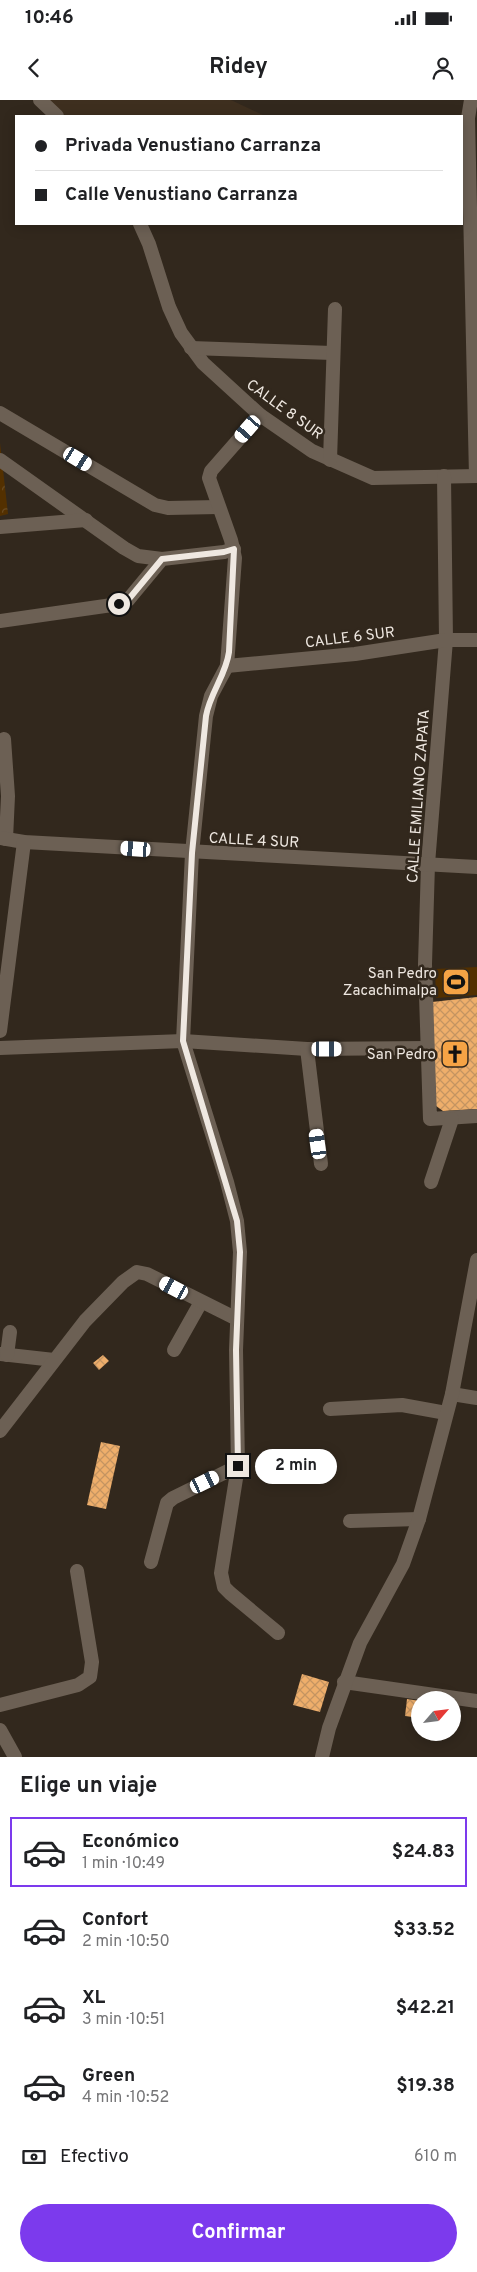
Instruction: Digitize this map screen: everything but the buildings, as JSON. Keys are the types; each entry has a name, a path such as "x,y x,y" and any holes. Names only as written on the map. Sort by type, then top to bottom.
{"street":[{"path":"40,100 56,115"},
{"path":"470,100 468,128 476,476"},
{"name":"CALLE 8 SUR","path":"140,225 149,244 174,320 191,348 216,376 260,415 306,447 330,460 373,478 476,476"},
{"path":"330,460 332,352 335,309"},
{"path":"191,348 332,352"},
{"path":"0,412 155,505 168,508 218,507"},
{"path":"260,415 211,471 209,484 234,549 227,666 216,686 207,710 192,853 183,1041 237,1221 240,1252 237,1319 238,1466 223,1560 222,1580 230,1593 278,1633"},
{"path":"0,460 138,556 162,559 224,552 234,549"},
{"name":"CALLE EMILIANO ZAPATA","path":"444,476 446,640 428,864 427,1048 430,1119 452,1119"},
{"path":"0,527 86,520"},
{"path":"0,621 119,604 128,600 162,559"},
{"name":"CALLE 6 SUR","path":"227,666 354,654 446,640 477,640"},
{"path":"3,839 8,796 4,739"},
{"name":"CALLE 4 SUR","path":"3,839 192,853 477,867"},
{"path":"0,1031 24,842"},
{"path":"0,1048 183,1041 307,1049 427,1048"},
{"path":"307,1049 321,1164"},
{"path":"431,1182 452,1119 477,1116"},
{"path":"322,1757 344,1682 360,1643 406,1558 420,1520 452,1394 477,1260"},
{"path":"0,1431 85,1322 124,1282 137,1272 147,1274 237,1319"},
{"path":"174,1350 201,1302"},
{"path":"10,1332 4,1354 54,1360"},
{"path":"452,1394 477,1398"},
{"path":"330,1409 402,1405 446,1413"},
{"path":"151,1562 167,1503 172,1498 238,1466"},
{"path":"350,1522 420,1520"},
{"path":"0,1705 78,1685 90,1677 92,1662 77,1571"},
{"path":"344,1682 477,1701"},
{"path":"0,1730 15,1757"}],"shaded area":[{"path":"45,100 231,100 263,115 62,115"}],"green space":[{"path":"0,443 8,514 0,516"},
{"name":"San Pedro Zacachimalpa","path":"477,967 477,995 436,998 435,969"}],"place":[{"name":"San Pedro Zacachimalpa","path":"456,982"},
{"name":"San Pedro","path":"455,1054"}],"route":[{"path":"119,604 128,600 162,559 224,552 234,549 235,558 227,666 211,696 206,716 192,853 183,1041 227,1182 237,1221 240,1252 236,1350 238,1466"}]}
